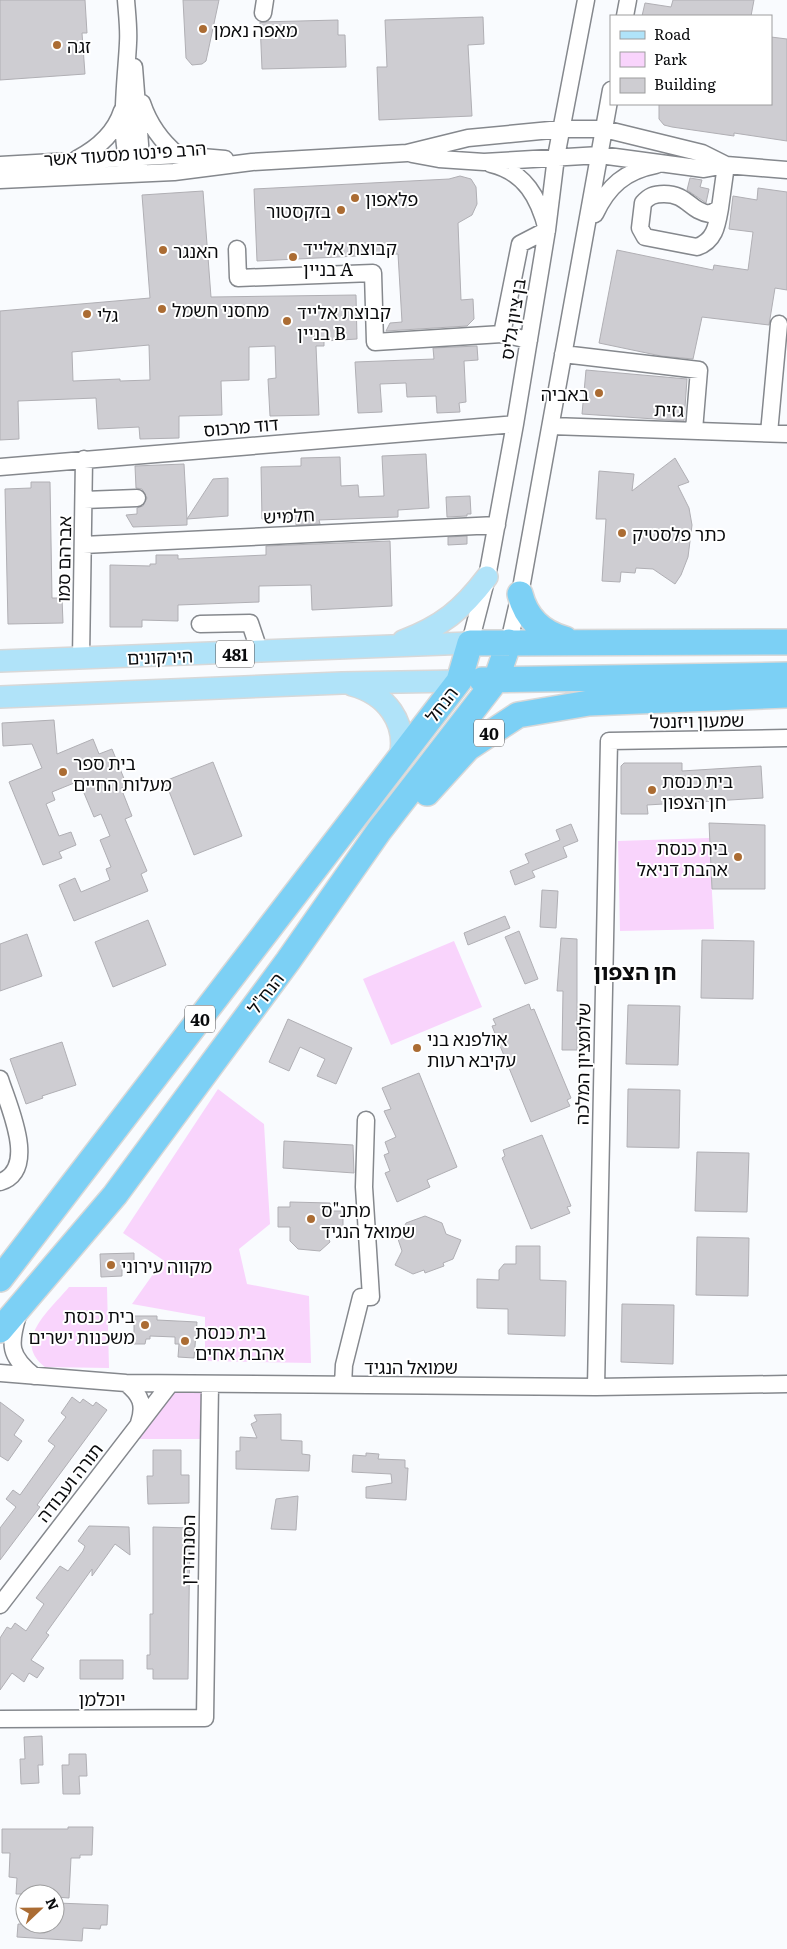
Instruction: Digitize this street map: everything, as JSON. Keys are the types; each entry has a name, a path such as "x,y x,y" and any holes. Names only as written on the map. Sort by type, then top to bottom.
{"highway":[{"path":"520,594 527,612 541,628 551,634 578,642"},
{"path":"470,644 509,642 787,642"},
{"name":"הנח\"ל","path":"0,1330 115,1195 288,961 379,831 496,680 509,642"},
{"name":"הנחל","path":"400,758 459,681 470,644"},
{"path":"459,681 787,675"},
{"name":"40","path":"288,961 427,793 468,748 518,715 589,703 787,694"},
{"name":"הנח\"ל","path":"0,1279 400,758"}],"main road":[{"path":"390,646 420,634 451,618 463,607 487,577"},
{"name":"הירקונים","path":"0,661 470,644"},
{"name":"הירקונים","path":"0,697 342,683 459,681"},
{"path":"342,683 370,692 393,711 402,737 400,758"}],"street":[{"path":"126,0 136,174"},
{"name":"בן ציון גליס","path":"470,644 487,577 497,525 530,340 556,157 586,0"},
{"path":"625,15 628,0"},
{"path":"131,96 145,112 154,130 164,143 178,155"},
{"path":"74,161 102,143 113,130 131,96"},
{"path":"509,642 520,594 610,102"},
{"path":"614,105 620,124 630,135"},
{"name":"הרב פינטו מסעוד אשר","path":"0,180 174,172 252,162 406,153 468,138 561,129 604,129 702,153 726,165"},
{"name":"הרב פינטו מסעוד אשר","path":"406,153 439,159 484,162 600,155 704,169 726,165"},
{"name":"הרב פינטו מסעוד אשר","path":"0,165 178,155 252,162"},
{"path":"484,162 509,170 524,181 538,201 547,230 520,244 502,334"},
{"path":"585,237 601,200 617,181 640,168 663,163"},
{"path":"720,208 710,214 702,213 677,194 655,194 643,203 640,228 645,237 698,247 712,238 720,208 726,165 787,170"},
{"path":"237,249 238,278 373,273 376,342 502,334 530,340"},
{"path":"769,433 779,324"},
{"path":"563,354 699,370 694,430"},
{"name":"דוד מרכוס","path":"0,467 515,424"},
{"path":"486,426 511,445"},
{"name":"גזית","path":"551,426 787,434"},
{"name":"אברהם סמו","path":"81,659 84,459"},
{"path":"84,500 136,498"},
{"name":"חלמיש","path":"83,545 497,525"},
{"path":"200,624 250,623 260,653"},
{"name":"שמעון ויזנטל","path":"608,742 787,738"},
{"name":"שלומציון המלכה","path":"596,1387 608,742"},
{"path":"0,1079 21,1149 18,1167 6,1180 0,1182"},
{"path":"343,1385 344,1365 361,1297 371,1297 364,1187 366,1120"},
{"path":"20,1305 13,1332 12,1346 15,1356 22,1366 34,1376"},
{"name":"שמואל הנגיד","path":"0,1373 126,1383 170,1384 596,1387 787,1384"},
{"path":"126,1383 136,1392 141,1400 143,1411 139,1424"},
{"name":"תורה ועבודה","path":"0,1605 170,1384"},
{"name":"הסנהדרין","path":"205,1718 210,1384"},
{"name":"יוכלמן","path":"0,1719 205,1718"}],"green space":[{"path":"709,838 714,929 620,931 618,841"},
{"path":"454,941 482,1007 391,1045 363,979"},
{"path":"218,1089 264,1124 270,1224 239,1249 247,1284 309,1296 311,1363 205,1361 205,1317 132,1304 163,1260 123,1233"},
{"path":"69,1287 107,1287 109,1368 45,1367 35,1357 32,1347 33,1336 37,1326"},
{"path":"203,1391 201,1439 138,1439 173,1392"}],"building":[{"path":"0,0 85,0 87,33 82,33 85,74 0,80"},
{"path":"183,0 219,0 206,61 202,64 192,65 186,58"},
{"path":"673,0 754,0 751,15 642,15 645,3 671,7"},
{"path":"483,17 484,44 468,45 472,116 379,120 377,67 387,67 385,20"},
{"path":"338,20 338,35 345,35 346,67 262,69 260,22"},
{"path":"772,37 787,39 787,141 734,133 734,136 672,127 664,125 659,119 659,105 772,105"},
{"name":"קבוצת אלייד בניין A","path":"460,176 471,179 476,187 477,204 472,215 458,223 461,300 473,299 474,319 467,326 386,331 390,323 402,322 398,254 257,261 254,189 449,179"},
{"path":"690,178 702,180 700,187 709,189 706,203 687,190"},
{"path":"758,188 787,192 787,290 775,288 769,325 702,317 693,359 661,356 599,343 617,250 713,270 714,265 748,270 753,232 729,229 733,196 757,200"},
{"path":"203,191 211,297 356,295 357,339 324,341 324,346 316,346 319,415 270,416 268,379 276,378 275,346 249,347 249,380 221,381 222,415 179,416 179,438 140,439 139,427 98,429 96,398 18,401 19,439 0,440 0,311 150,298 142,195","holes":["149,345 150,380 73,381 72,352"]},
{"path":"477,346 478,360 464,361 466,402 459,403 460,412 437,413 436,396 407,397 406,383 380,384 382,412 358,413 355,362 434,359 433,348"},
{"path":"586,370 687,379 684,421 582,414"},
{"path":"426,454 429,508 398,510 398,517 319,520 320,524 296,525 296,519 262,519 261,467 301,466 301,458 340,457 341,486 358,485 359,497 384,496 382,456"},
{"path":"675,458 689,482 678,486 689,508 692,525 688,557 681,575 675,584 653,569 636,568 635,573 621,572 620,582 602,581 606,519 596,519 599,471 634,474 632,491"},
{"path":"184,464 187,525 133,527 126,515 137,514 137,508 143,506 147,498 142,489 136,488 135,466"},
{"path":"228,478 228,516 187,519 213,479"},
{"path":"31,482 50,482 52,598 62,598 63,623 8,624 5,489 31,488"},
{"path":"470,496 471,514 447,517 446,497"},
{"path":"467,536 467,544 448,545 448,537"},
{"path":"390,541 392,606 312,610 311,585 259,586 259,602 178,605 178,621 142,620 142,627 110,627 110,565 150,566 150,564 156,564 156,555 178,555 178,559 266,555 266,546"},
{"path":"54,720 57,754 93,739 99,754 112,749 127,786 121,788 132,816 125,819 147,871 141,874 148,891 74,921 59,885 75,878 81,892 110,880 106,869 111,867 100,840 110,836 101,814 94,817 79,781 52,792 55,800 46,804 59,836 71,832 76,845 59,852 62,858 43,865 9,782 42,768 32,744 3,746 2,723"},
{"path":"213,762 242,836 194,855 165,781"},
{"path":"624,763 682,763 682,771 761,766 763,798 647,805 648,814 621,814 621,766"},
{"name":"בית כנסת אהבת דניאל","path":"709,823 765,825 765,889 712,889"},
{"path":"571,824 578,841 563,847 567,857 532,871 535,877 515,885 510,871 529,863 525,854 560,840 556,830"},
{"path":"542,890 558,891 556,928 540,927"},
{"path":"505,916 510,928 468,945 464,933"},
{"path":"148,920 166,965 113,987 95,942"},
{"path":"519,931 538,979 525,984 505,937"},
{"path":"27,934 42,976 0,991 0,944"},
{"path":"561,938 577,939 577,1050 562,1050 563,991 557,991"},
{"path":"702,940 754,941 753,999 701,998"},
{"path":"529,1004 531,1010 534,1009 571,1098 567,1100 570,1106 531,1122 492,1026 496,1025 493,1019"},
{"path":"628,1005 680,1006 678,1065 626,1064"},
{"path":"288,1019 352,1048 336,1084 317,1076 325,1059 300,1047 289,1071 269,1062"},
{"path":"62,1042 76,1085 42,1096 43,1098 26,1104 10,1059"},
{"path":"419,1073 457,1167 427,1180 430,1187 397,1202 385,1173 390,1171 384,1155 389,1153 385,1142 396,1137 384,1111 391,1109 382,1088"},
{"path":"628,1089 680,1090 679,1148 627,1147"},
{"path":"542,1135 571,1206 567,1207 570,1213 531,1229 502,1158 505,1156 503,1150"},
{"path":"284,1141 353,1145 354,1173 283,1168"},
{"path":"697,1152 749,1153 747,1212 695,1211"},
{"name":"מתנ\"ס שמואל הנגיד","path":"290,1202 330,1203 331,1211 343,1211 343,1227 330,1227 330,1230 326,1232 330,1242 320,1251 298,1249 290,1241 290,1227 278,1227 278,1207 290,1207"},
{"path":"425,1216 442,1223 446,1234 461,1240 453,1259 443,1263 444,1266 425,1273 424,1270 413,1274 395,1265 402,1251 398,1239 406,1223"},
{"path":"697,1237 749,1238 748,1296 696,1295"},
{"path":"516,1246 540,1246 540,1280 566,1281 565,1336 508,1334 508,1309 477,1308 477,1279 499,1280 499,1270 504,1264 516,1264"},
{"path":"134,1253 134,1266 122,1266 122,1276 101,1277 100,1254"},
{"path":"622,1304 674,1305 673,1364 621,1362"},
{"path":"134,1316 157,1316 157,1320 197,1322 194,1358 178,1357 179,1344 175,1344 175,1337 150,1336 150,1339 146,1339 145,1344 134,1344"},
{"path":"72,1397 80,1403 83,1399 93,1406 96,1402 107,1410 37,1505 40,1507 0,1560 0,1528 16,1507 6,1499 13,1490 20,1495 55,1446 48,1441 66,1417 61,1413"},
{"path":"0,1402 24,1420 14,1435 22,1441 8,1461 0,1456"},
{"path":"281,1414 281,1440 302,1441 302,1454 310,1455 309,1471 236,1469 236,1451 240,1451 240,1437 257,1438 251,1424 257,1421 254,1415"},
{"path":"153,1450 181,1450 181,1475 189,1475 189,1503 148,1504 147,1476 153,1476"},
{"path":"366,1453 379,1454 378,1459 405,1460 405,1468 408,1468 406,1500 366,1498 366,1487 392,1483 391,1474 352,1472 353,1455 366,1456"},
{"path":"298,1496 296,1530 271,1529 276,1499"},
{"path":"89,1526 129,1527 130,1555 115,1544 92,1576 92,1569 46,1633 49,1635 31,1660 44,1668 37,1678 29,1673 24,1682 12,1673 0,1690 0,1638 7,1627 11,1629 15,1623 26,1631 44,1604 36,1598 60,1566 68,1571 83,1551 85,1546 78,1541"},
{"path":"153,1527 190,1528 188,1679 153,1679 153,1669 147,1669 147,1655 150,1655 150,1614 153,1614"},
{"path":"80,1660 123,1660 123,1679 80,1679"},
{"path":"42,1736 43,1765 38,1765 39,1783 21,1784 20,1759 25,1759 24,1737"},
{"path":"69,1754 86,1754 87,1776 79,1776 80,1794 63,1794 62,1765 69,1765"},
{"path":"68,1827 93,1827 92,1855 80,1855 80,1858 71,1858 69,1898 65,1898 65,1884 17,1884 17,1878 9,1877 10,1853 2,1853 2,1829 68,1829"},
{"path":"65,1903 108,1905 107,1925 101,1925 100,1929 83,1928 82,1941 17,1937 17,1934 65,1934"}],"place":[{"name":"מאפה נאמן","path":"203,29"},
{"name":"זגה","path":"57,45"},
{"name":"פלאפון","path":"355,198"},
{"name":"בזקסטור","path":"341,210"},
{"name":"האנגר","path":"163,250"},
{"name":"קבוצת אלייד בניין A","path":"293,257"},
{"name":"מחסני חשמל","path":"162,309"},
{"name":"גלי","path":"87,314"},
{"name":"קבוצת אלייד בניין B","path":"287,321"},
{"name":"באביה","path":"599,393"},
{"name":"כתר פלסטיק","path":"622,533"},
{"name":"בית ספר מעלות החיים","path":"63,772"},
{"name":"בית כנסת חן הצפון","path":"652,790"},
{"name":"בית כנסת אהבת דניאל","path":"738,857"},
{"name":"אולפנא בני עקיבא רעות","path":"417,1048"},
{"name":"מתנ\"ס שמואל הנגיד","path":"311,1219"},
{"name":"מקווה עירוני","path":"111,1265"},
{"name":"בית כנסת משכנות ישרים","path":"145,1325"},
{"name":"בית כנסת אהבת אחים","path":"185,1341"}],"district":[{"name":"חן הצפון","path":"635,970"}]}
